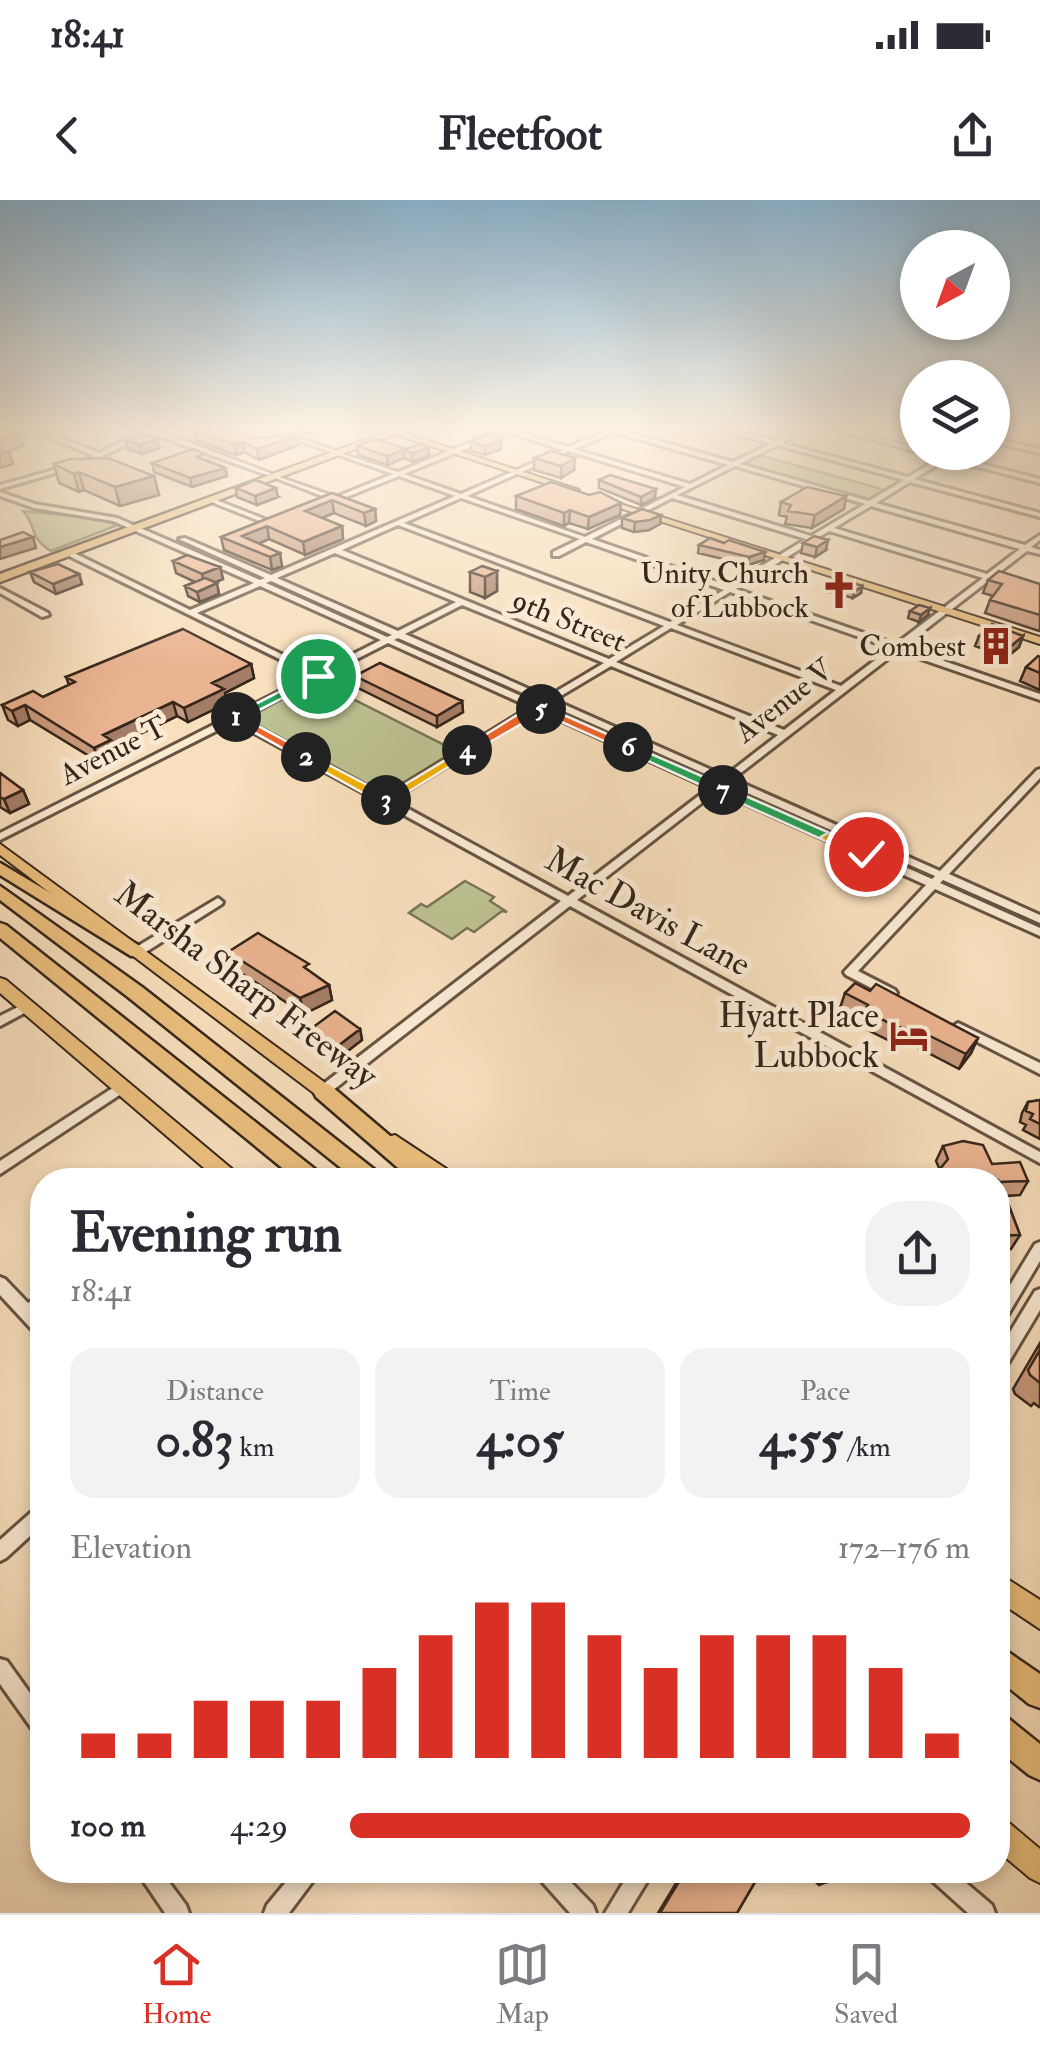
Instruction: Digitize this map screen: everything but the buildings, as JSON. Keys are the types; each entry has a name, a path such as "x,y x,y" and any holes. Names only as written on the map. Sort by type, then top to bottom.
{"highway":[{"path":"0,576 183,508"},
{"path":"0,576 187,508"},
{"path":"0,868 137,952"},
{"name":"Marsha Sharp Freeway","path":"0,892 135,992 357,1168"},
{"path":"0,929 299,1168"},
{"path":"324,1091 412,1168"},
{"path":"1010,1670 1040,1694"},
{"path":"1010,1740 1040,1764"}],"main road":[{"path":"629,508 1040,641"},
{"name":"Marsha Sharp Freeway","path":"0,848 430,1168"},
{"path":"0,984 208,1168"},
{"path":"1010,1595 1040,1616"},
{"path":"1010,1842 1040,1868"}],"street":[{"path":"31,508 104,516 212,548 937,880 1040,932"},
{"path":"231,508 272,524"},
{"path":"190,613 433,508"},
{"path":"496,508 1040,698"},
{"path":"556,554 649,508"},
{"path":"711,508 812,539"},
{"path":"385,800 863,508"},
{"path":"888,508 1040,552"},
{"path":"258,530 288,518"},
{"path":"398,523 842,690"},
{"path":"139,524 196,554 538,707 721,783"},
{"path":"829,529 988,577"},
{"name":"Avenue V","path":"324,1091 1040,536"},
{"path":"196,554 212,548"},
{"name":"9th Street","path":"335,550 785,734"},
{"path":"67,553 318,676"},
{"path":"0,590 45,615"},
{"name":"Avenue T","path":"0,836 462,602"},
{"name":"Mac Davis Lane","path":"234,718 1038,1156"},
{"path":"912,1004 850,972 1040,772"},
{"path":"937,880 1040,919"},
{"path":"137,952 218,902"},
{"path":"0,1022 26,1007"},
{"path":"942,1019 1040,1069"},
{"path":"0,1168 122,1088"},
{"path":"1010,1298 1040,1248"},
{"path":"0,1284 30,1316"},
{"path":"1010,1345 1040,1296"},
{"path":"0,1552 30,1525"},
{"path":"0,1668 30,1709"},
{"path":"156,1883 178,1913"},
{"path":"275,1913 299,1883"},
{"path":"556,1883 584,1913"},
{"path":"616,1913 636,1883"},
{"path":"950,1883 984,1913"}],"green space":[{"path":"23,511 95,518 118,525 51,551 39,541"},
{"path":"269,580 1040,922 1040,930 267,583"},
{"path":"313,682 456,751 392,792 380,794 244,720"},
{"path":"465,881 494,897 490,901 507,912 502,911 474,932 467,928 452,939 409,913 421,904 427,907"}],"place":[{"name":"Unity Church of Lubbock","path":"839,590"},
{"name":"Combest","path":"996,646"},
{"name":"Hyatt Place Lubbock","path":"909,1036"}],"route":[{"path":"318,676 234,718 385,800 538,707 866,854"}]}
